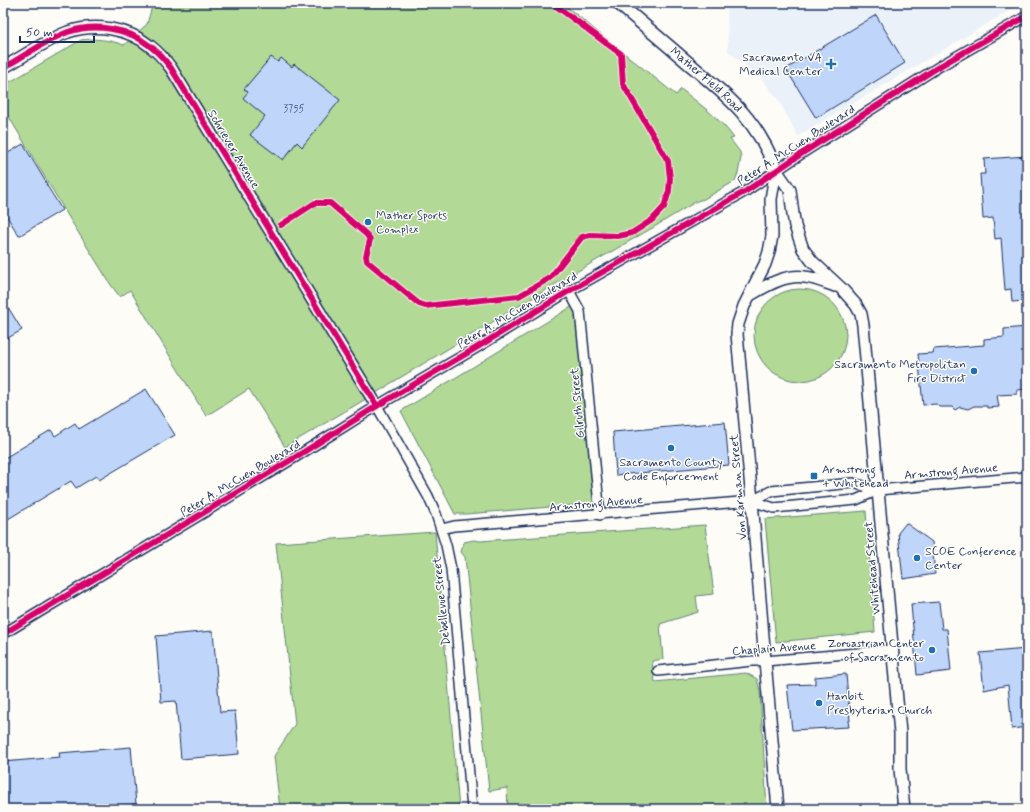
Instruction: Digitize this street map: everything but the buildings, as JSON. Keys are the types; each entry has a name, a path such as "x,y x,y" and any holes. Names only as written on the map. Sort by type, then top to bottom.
{"main road":[{"name":"Mather Field Road","path":"618,3 729,97 752,123 762,138 776,170"}],"street":[{"name":"Peter A. McCuen Boulevard","path":"3,634 568,291 746,191 776,170 940,66 1027,16"},
{"name":"Schriever Avenue","path":"3,68 53,38 84,28 112,29 127,33 150,46 162,56 171,68 377,406"},
{"name":"Whitehead Street","path":"776,170 790,190 795,226 803,249 812,261 841,288 856,305 861,314 900,733 900,769 904,809"},
{"name":"Von Karman Street","path":"776,170 771,199 772,236 769,252 763,270 748,296 740,316 737,334 778,809"},
{"path":"748,296 780,280 794,277 805,277 841,288"},
{"name":"Gilruth Street","path":"568,291 580,311 600,515"},
{"name":"Debellevue Street","path":"377,406 428,496 442,529 446,545 451,569 472,809"},
{"name":"Armstrong Avenue","path":"752,501 774,508 856,500 878,490 1027,477"},
{"name":"Armstrong Avenue","path":"442,529 454,526 600,515 752,501 771,491 853,483 878,490"},
{"name":"Chaplain Avenue","path":"658,671 752,661 892,650"}],"shaded area":[{"name":"Sacramento VA Medical Center","path":"727,3 1022,3 798,136 778,99 760,77 728,51"}],"green space":[{"name":"Mather Sports Complex","path":"153,3 562,3 676,95 681,89 716,118 734,138 730,139 740,152 741,158 738,173 735,181 704,199 697,201 559,282 285,447 249,389 206,416 130,290 120,297 111,285 3,107 3,86 81,40 102,40 124,45 147,24"},
{"path":"800,289 818,293 832,303 842,317 846,335 842,353 832,367 818,377 800,381 782,377 768,367 758,353 754,335 758,317 768,303 782,293"},
{"path":"576,304 599,503 455,514 401,411"},
{"path":"866,511 875,632 776,642 765,519"},
{"path":"705,525 714,594 696,596 698,612 660,624 663,659 652,661 655,682 746,673 757,679 760,691 767,809 508,809 507,788 489,791 465,557 461,552 464,542 474,540 480,541"},
{"path":"435,532 459,809 280,809 274,756 295,724 276,543"}],"cycle path":[{"path":"281,225 315,203 330,203 367,235 370,240 366,256 367,261 419,304 425,306 519,296 550,278 582,237 590,235 618,236 632,233 652,220 664,207 669,191 670,178 668,161 623,84 621,54 552,3"},
{"path":"3,634 569,291 746,191 804,152 940,66 1027,16"},
{"path":"3,68 60,35 78,29 100,28 122,31 141,40 156,51 171,68 377,406"}],"place":[{"name":"Sacramento VA Medical Center","path":"831,64"},
{"name":"Mather Sports Complex","path":"368,222"},
{"name":"Sacramento Metropolitan Fire District","path":"974,371"},
{"name":"Sacramento County Code Enforcement","path":"671,448"},
{"name":"Armstrong + Whitehead","path":"814,476"},
{"name":"SCOE Conference Center","path":"917,558"},
{"name":"Zoroastrian Center of Sacramento","path":"932,650"},
{"name":"Hanbit Presbyterian Church","path":"819,703"}]}
